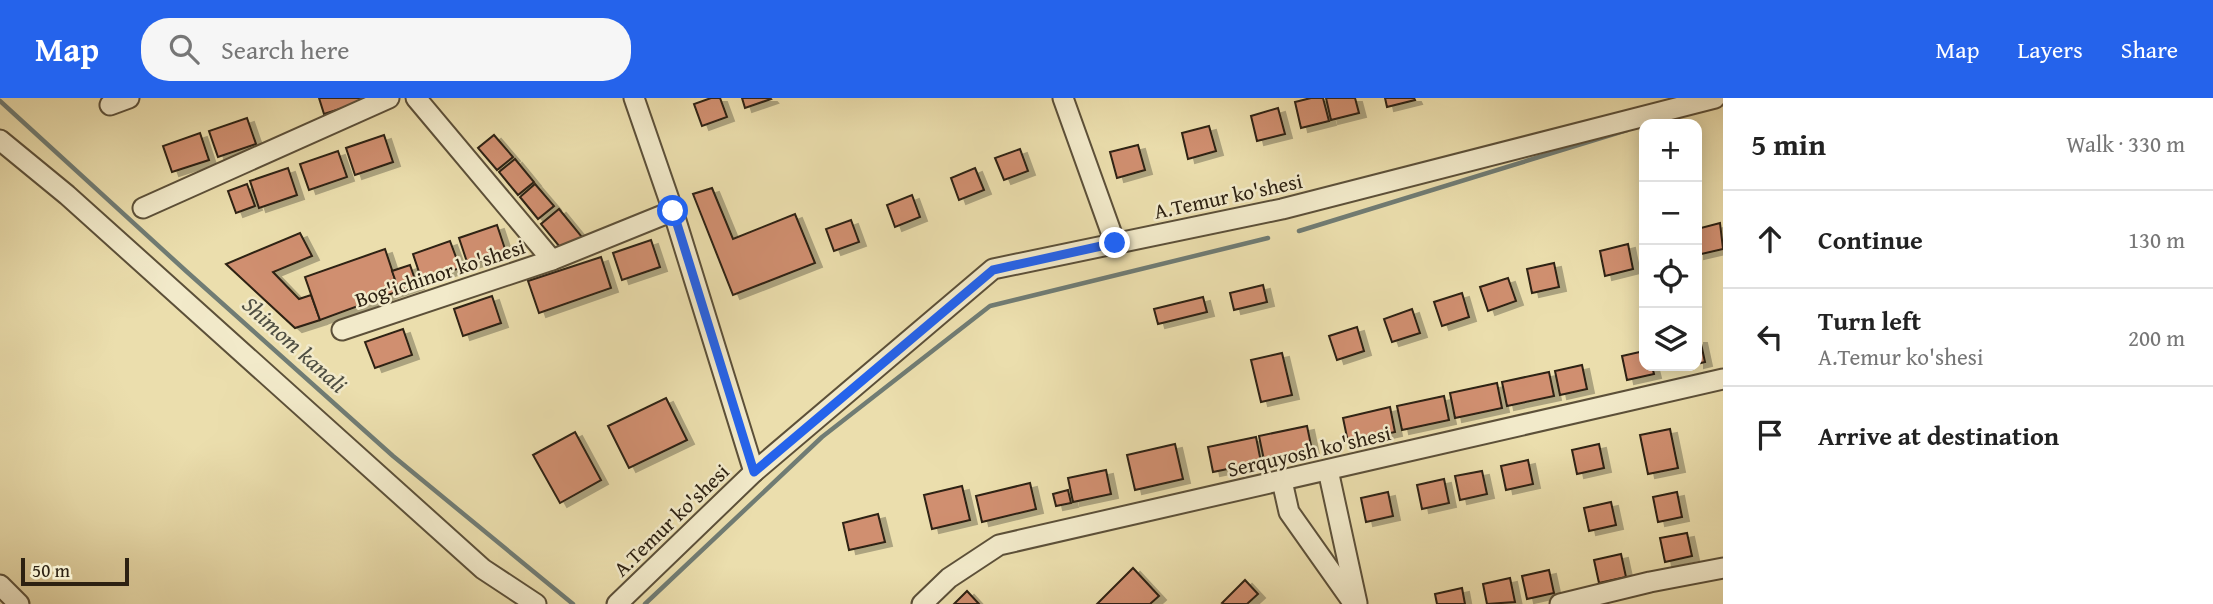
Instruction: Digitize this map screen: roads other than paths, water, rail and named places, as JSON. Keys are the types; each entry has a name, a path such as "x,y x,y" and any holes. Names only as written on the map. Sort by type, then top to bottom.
{"street":[{"path":"110,105 129,98"},
{"path":"143,208 389,98"},
{"name":"Bog'ichinor ko'shesi","path":"416,98 552,260"},
{"path":"634,98 673,211 754,472"},
{"path":"1063,98 1115,243"},
{"name":"A.Temur ko'shesi","path":"617,604 754,472 993,270 1282,209 1715,98"},
{"path":"0,140 77,204 483,569 536,604"},
{"name":"Bog'ichinor ko'shesi","path":"342,330 552,260 673,211"},
{"name":"Serquyosh ko'shesi","path":"922,604 949,578 999,545 1723,379"},
{"path":"1328,470 1355,604"},
{"path":"1282,481 1289,512 1355,604"},
{"path":"1560,604 1723,568"},
{"path":"0,585 19,604"}],"waterway":[{"name":"Shimom kanali","path":"0,101 393,456 573,604"},
{"path":"1299,231 1627,130"},
{"path":"645,604 822,437 990,306 1268,238"}]}
